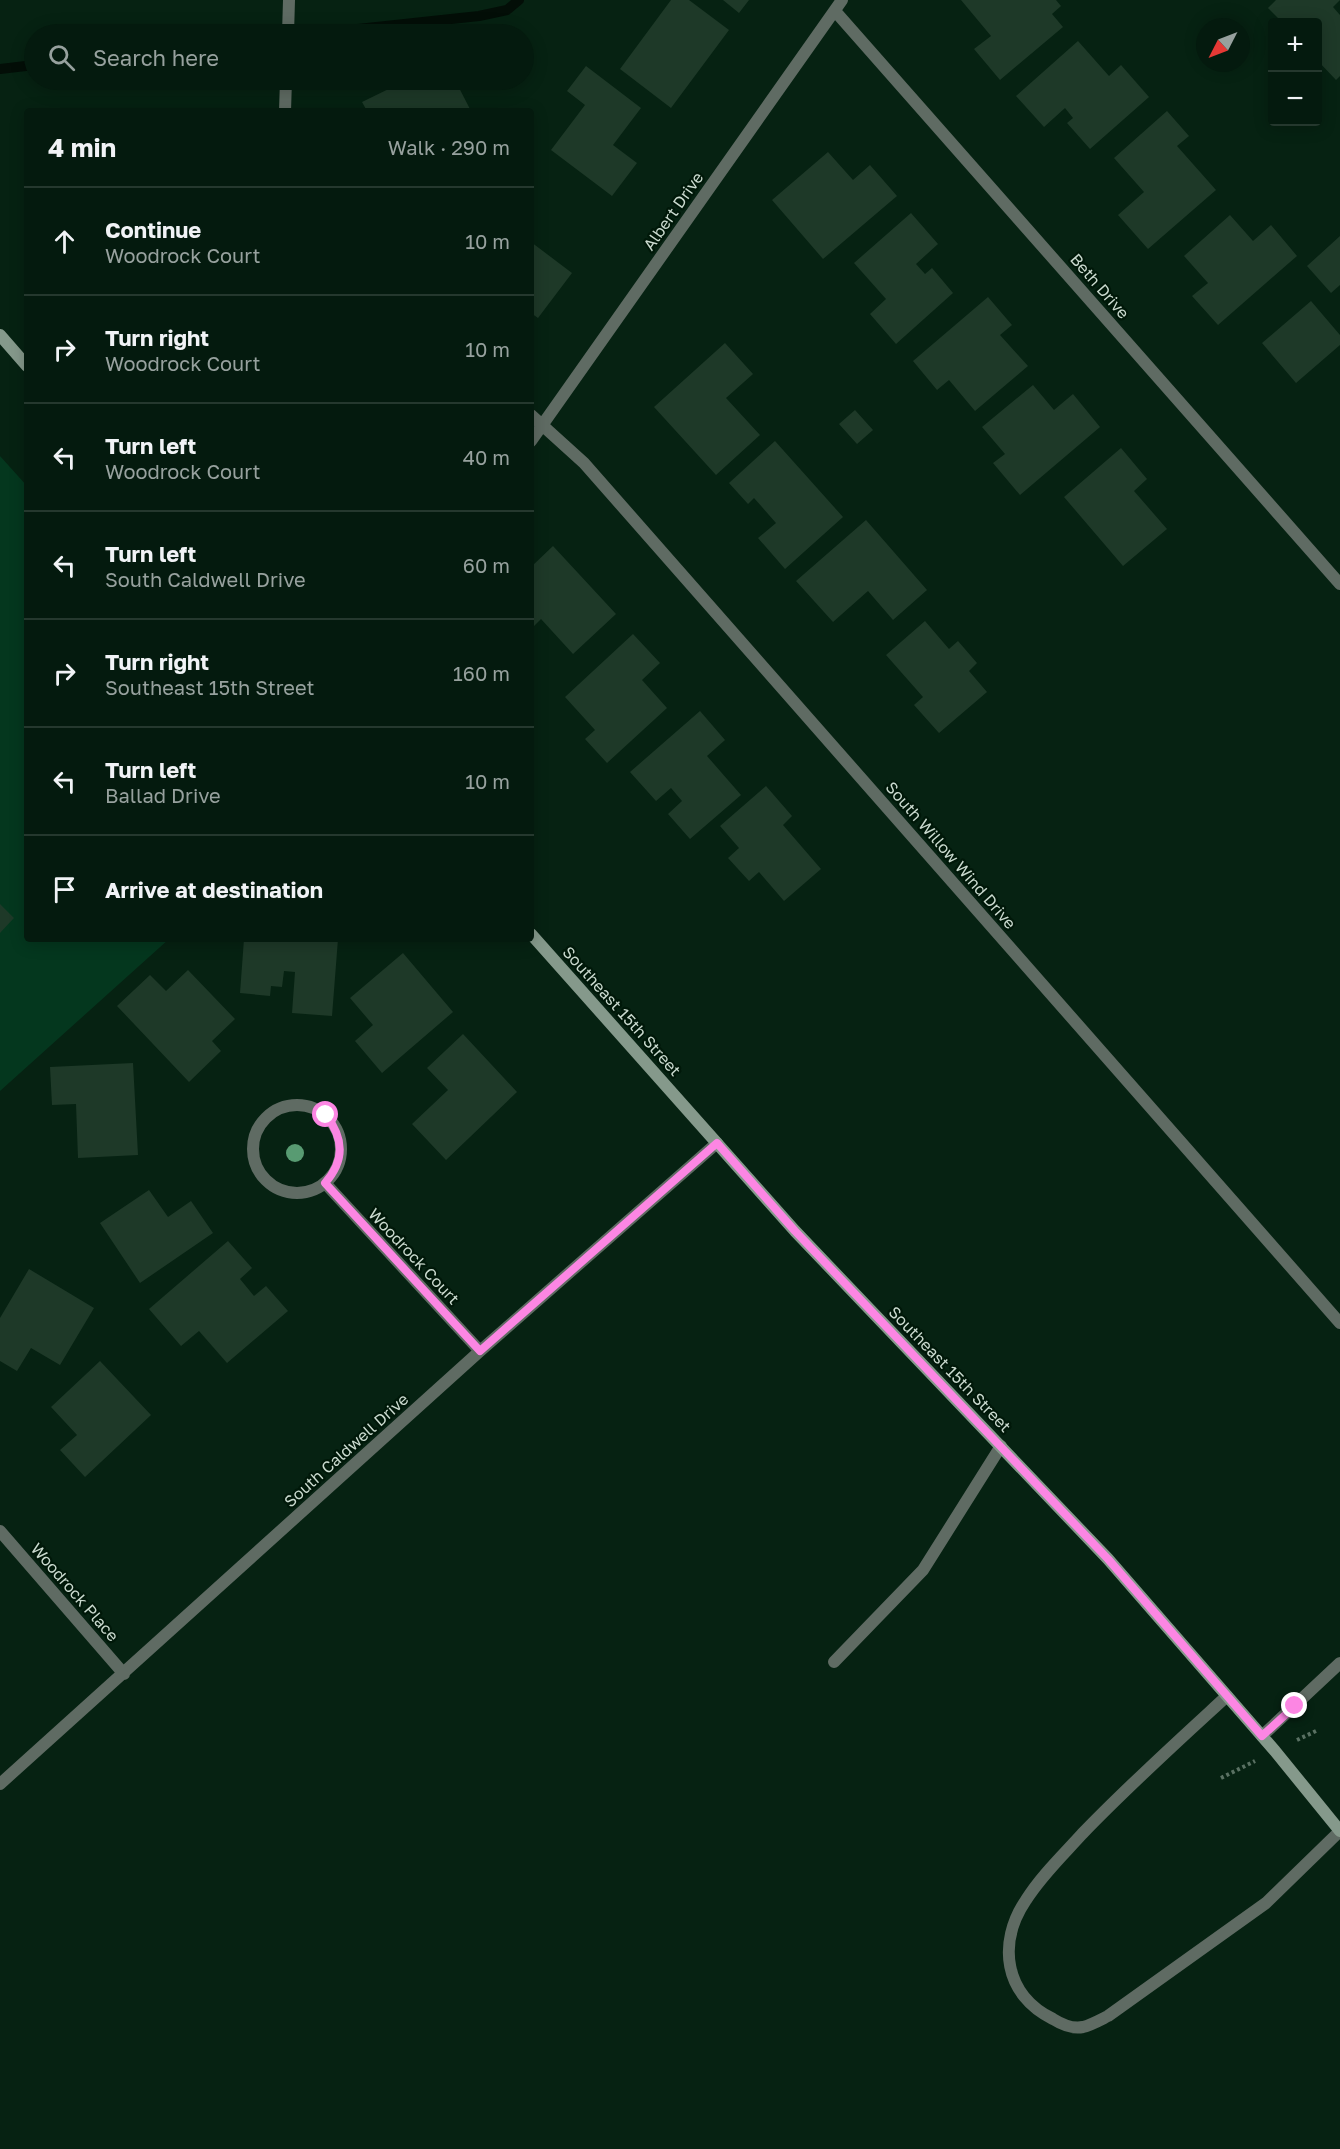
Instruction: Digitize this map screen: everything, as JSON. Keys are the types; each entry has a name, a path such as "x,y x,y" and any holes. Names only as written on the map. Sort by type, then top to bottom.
{"main road":[{"path":"0,335 24,363"},
{"name":"Southeast 15th Street","path":"534,937 795,1231 1108,1559 1262,1736 1340,1831"}],"street":[{"path":"288,24 289,0"},
{"name":"Albert Drive","path":"534,437 842,0"},
{"name":"Beth Drive","path":"835,11 1340,584"},
{"path":"285,108 286,90"},
{"name":"South Willow Wind Drive","path":"534,417 584,463 1340,1323"},
{"path":"298,1104 313,1107 326,1115 335,1127 341,1142 340,1157 335,1171 325,1183 306,1191 285,1192 272,1186 262,1177 252,1151 254,1137 260,1124 269,1114 282,1107 298,1104"},
{"name":"South Caldwell Drive","path":"0,1784 480,1351 717,1143"},
{"name":"Woodrock Court","path":"325,1183 480,1351"},
{"path":"834,1662 923,1570 1001,1446"},
{"name":"Woodrock Place","path":"0,1531 124,1674"},
{"path":"1262,1736 1340,1663"},
{"path":"1227,1696 1111,1804 1062,1856 1025,1900 1011,1931 1007,1951 1010,1970 1022,1993 1038,2012 1064,2025 1082,2027 1108,2016 1266,1903 1340,1831"}],"green space":[{"path":"0,456 24,483 24,942 166,942 0,1091"}],"building":[{"path":"671,0 689,0 729,30 671,108 620,69"},
{"path":"723,0 749,0 739,13"},
{"path":"961,0 1056,0 1061,6 1052,14 1063,27 1000,80 974,49 991,36"},
{"path":"1276,0 1340,0 1333,7 1340,15 1340,76 1336,80 1322,65 1322,18 1278,18 1268,8"},
{"path":"1078,41 1109,76 1121,65 1149,97 1090,149 1067,123 1073,118 1065,108 1044,127 1016,96"},
{"path":"586,66 641,108 613,145 637,163 612,196 551,150 585,105 567,91"},
{"path":"387,90 460,90 469,108 365,108 362,102"},
{"path":"1167,111 1189,136 1177,146 1216,190 1148,249 1118,215 1144,192 1114,158"},
{"path":"828,152 853,180 870,165 897,196 823,259 772,200"},
{"path":"911,213 938,244 916,264 925,274 932,268 953,293 896,344 870,314 886,299 854,263"},
{"path":"1230,215 1253,241 1271,225 1297,256 1218,325 1192,296 1208,283 1184,256"},
{"path":"1340,236 1340,285 1331,293 1307,266"},
{"path":"534,244 572,273 538,318 534,315"},
{"path":"988,297 1012,325 1000,335 1028,366 975,411 949,380 937,390 913,361"},
{"path":"1311,301 1340,335 1340,345 1296,383 1262,343"},
{"path":"725,343 753,374 726,398 760,435 716,475 654,407"},
{"path":"1033,385 1054,410 1073,394 1100,427 1020,495 993,463 1005,454 982,427"},
{"path":"855,410 873,430 857,444 839,424"},
{"path":"775,441 843,517 785,569 758,538 776,523 754,498 748,504 729,483"},
{"path":"1121,448 1147,479 1134,491 1167,529 1123,566 1064,497"},
{"path":"866,520 927,590 893,620 868,591 833,622 796,581"},
{"path":"553,546 616,614 573,654 541,619 534,626 534,564"},
{"path":"925,621 949,649 958,641 977,663 969,671 987,692 939,733 914,705 923,697 886,655"},
{"path":"633,634 660,663 642,680 667,708 607,763 585,739 595,730 565,697"},
{"path":"700,711 725,740 707,756 741,795 690,839 668,814 682,801 671,788 656,801 630,772"},
{"path":"766,786 792,816 783,825 821,869 784,901 759,872 749,881 728,858 739,848 720,826"},
{"path":"0,904 14,918 0,933"},
{"path":"244,942 338,942 332,1016 292,1013 295,972 284,971 282,987 271,986 270,996 240,993"},
{"path":"403,953 453,1012 382,1073 355,1041 373,1025 350,998"},
{"path":"188,970 235,1019 212,1041 221,1051 189,1082 117,1006 150,975 166,991"},
{"path":"463,1034 517,1092 446,1160 412,1124 448,1090 427,1068"},
{"path":"133,1063 138,1155 78,1158 76,1104 52,1105 50,1067"},
{"path":"149,1190 168,1217 191,1201 213,1233 140,1283 100,1223"},
{"path":"228,1241 252,1268 240,1279 254,1296 266,1286 288,1311 227,1363 199,1331 181,1346 149,1309"},
{"path":"29,1269 94,1308 60,1365 31,1348 17,1371 0,1361 0,1318"},
{"path":"100,1361 151,1415 85,1477 60,1450 77,1435 51,1407"}],"waterway":[{"path":"404,24 479,16 507,10 519,0"},
{"path":"0,69 24,66"}],"route":[{"path":"326,1115 335,1127 341,1142 340,1157 335,1171 325,1183 480,1351 717,1143 795,1231 1108,1559 1262,1736 1295,1706"}]}
